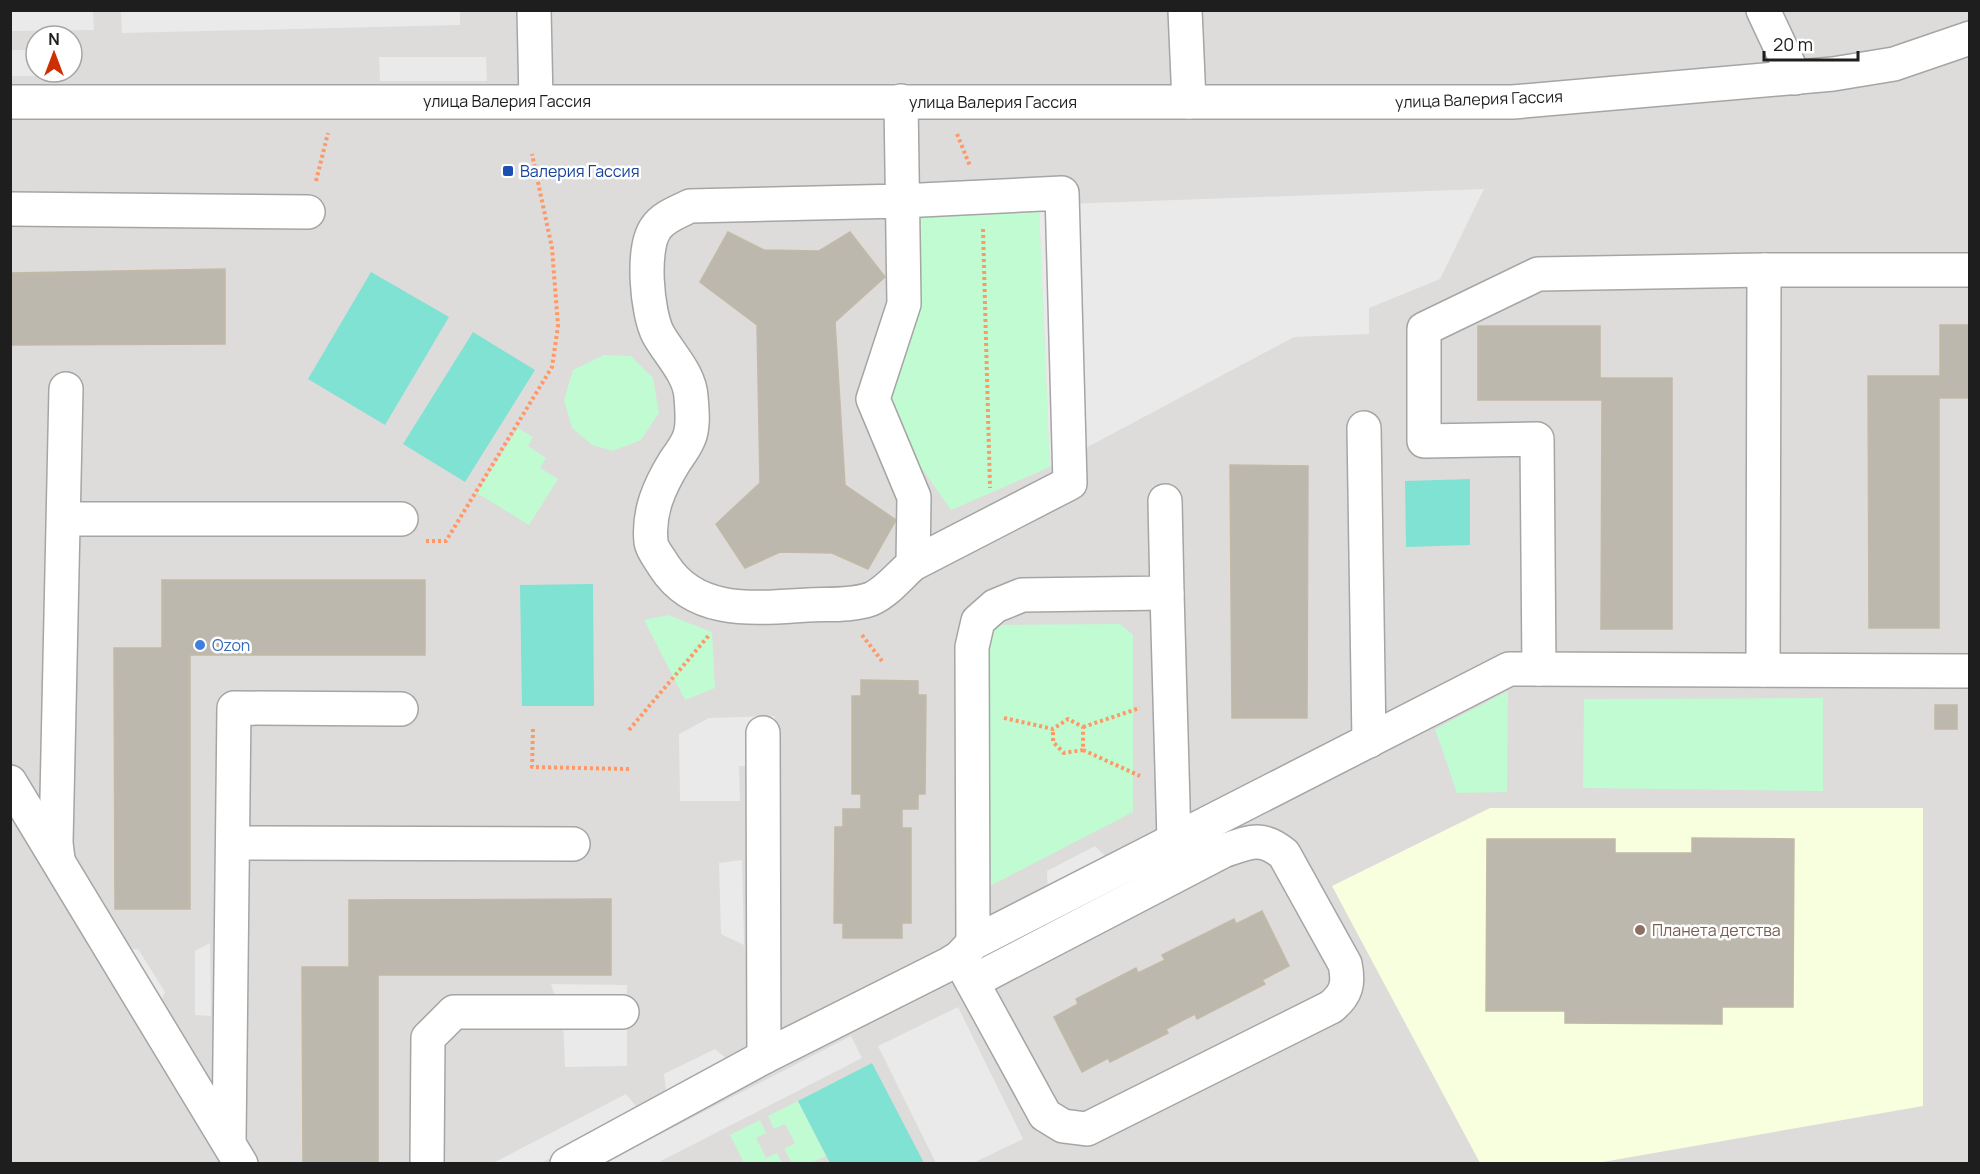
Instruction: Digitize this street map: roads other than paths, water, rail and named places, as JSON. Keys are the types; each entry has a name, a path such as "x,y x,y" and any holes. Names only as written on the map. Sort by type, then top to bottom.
{"street":[{"path":"534,10 536,101"},
{"path":"1185,10 1189,102"},
{"path":"1763,10 1795,78"},
{"name":"улица Валерия Гассия","path":"10,102 1513,102 1795,78 1894,64 1970,38"},
{"path":"901,101 904,304 873,399 914,497 913,564"},
{"path":"1062,193 1070,483 913,564 886,589 873,598 858,603 771,607 715,604 691,595 673,581 651,545 651,510 669,472 690,437 692,417 691,392 685,375 656,331 646,286 649,253 655,228 669,216 690,206 901,201 1062,193"},
{"path":"10,209 308,212"},
{"path":"1539,669 1537,439 1424,441 1424,329 1538,274 1764,270 1970,270"},
{"path":"1763,670 1764,270"},
{"path":"58,859 56,843 65,519 66,389"},
{"path":"1364,428 1369,741"},
{"path":"1166,501 1174,840"},
{"path":"65,519 401,519"},
{"path":"567,1164 764,1057 968,961 1223,851 1254,840 1272,844 1284,854 1345,964 1348,981 1342,998 1331,1007 1087,1129 1063,1126 1045,1115 968,961 972,647 978,621 995,606 1022,595 1167,593"},
{"path":"968,961 1174,840 1509,669 1970,671"},
{"path":"235,1152 234,708 401,709"},
{"path":"763,734 764,1057"},
{"path":"10,782 235,1152"},
{"path":"233,843 573,844"},
{"path":"427,1164 428,1038 454,1012 622,1012"}],"place":[{"name":"Валерия Гассия","path":"508,171"},
{"name":"Ozon","path":"200,645"},
{"name":"Планета детства","path":"1640,930"}]}
